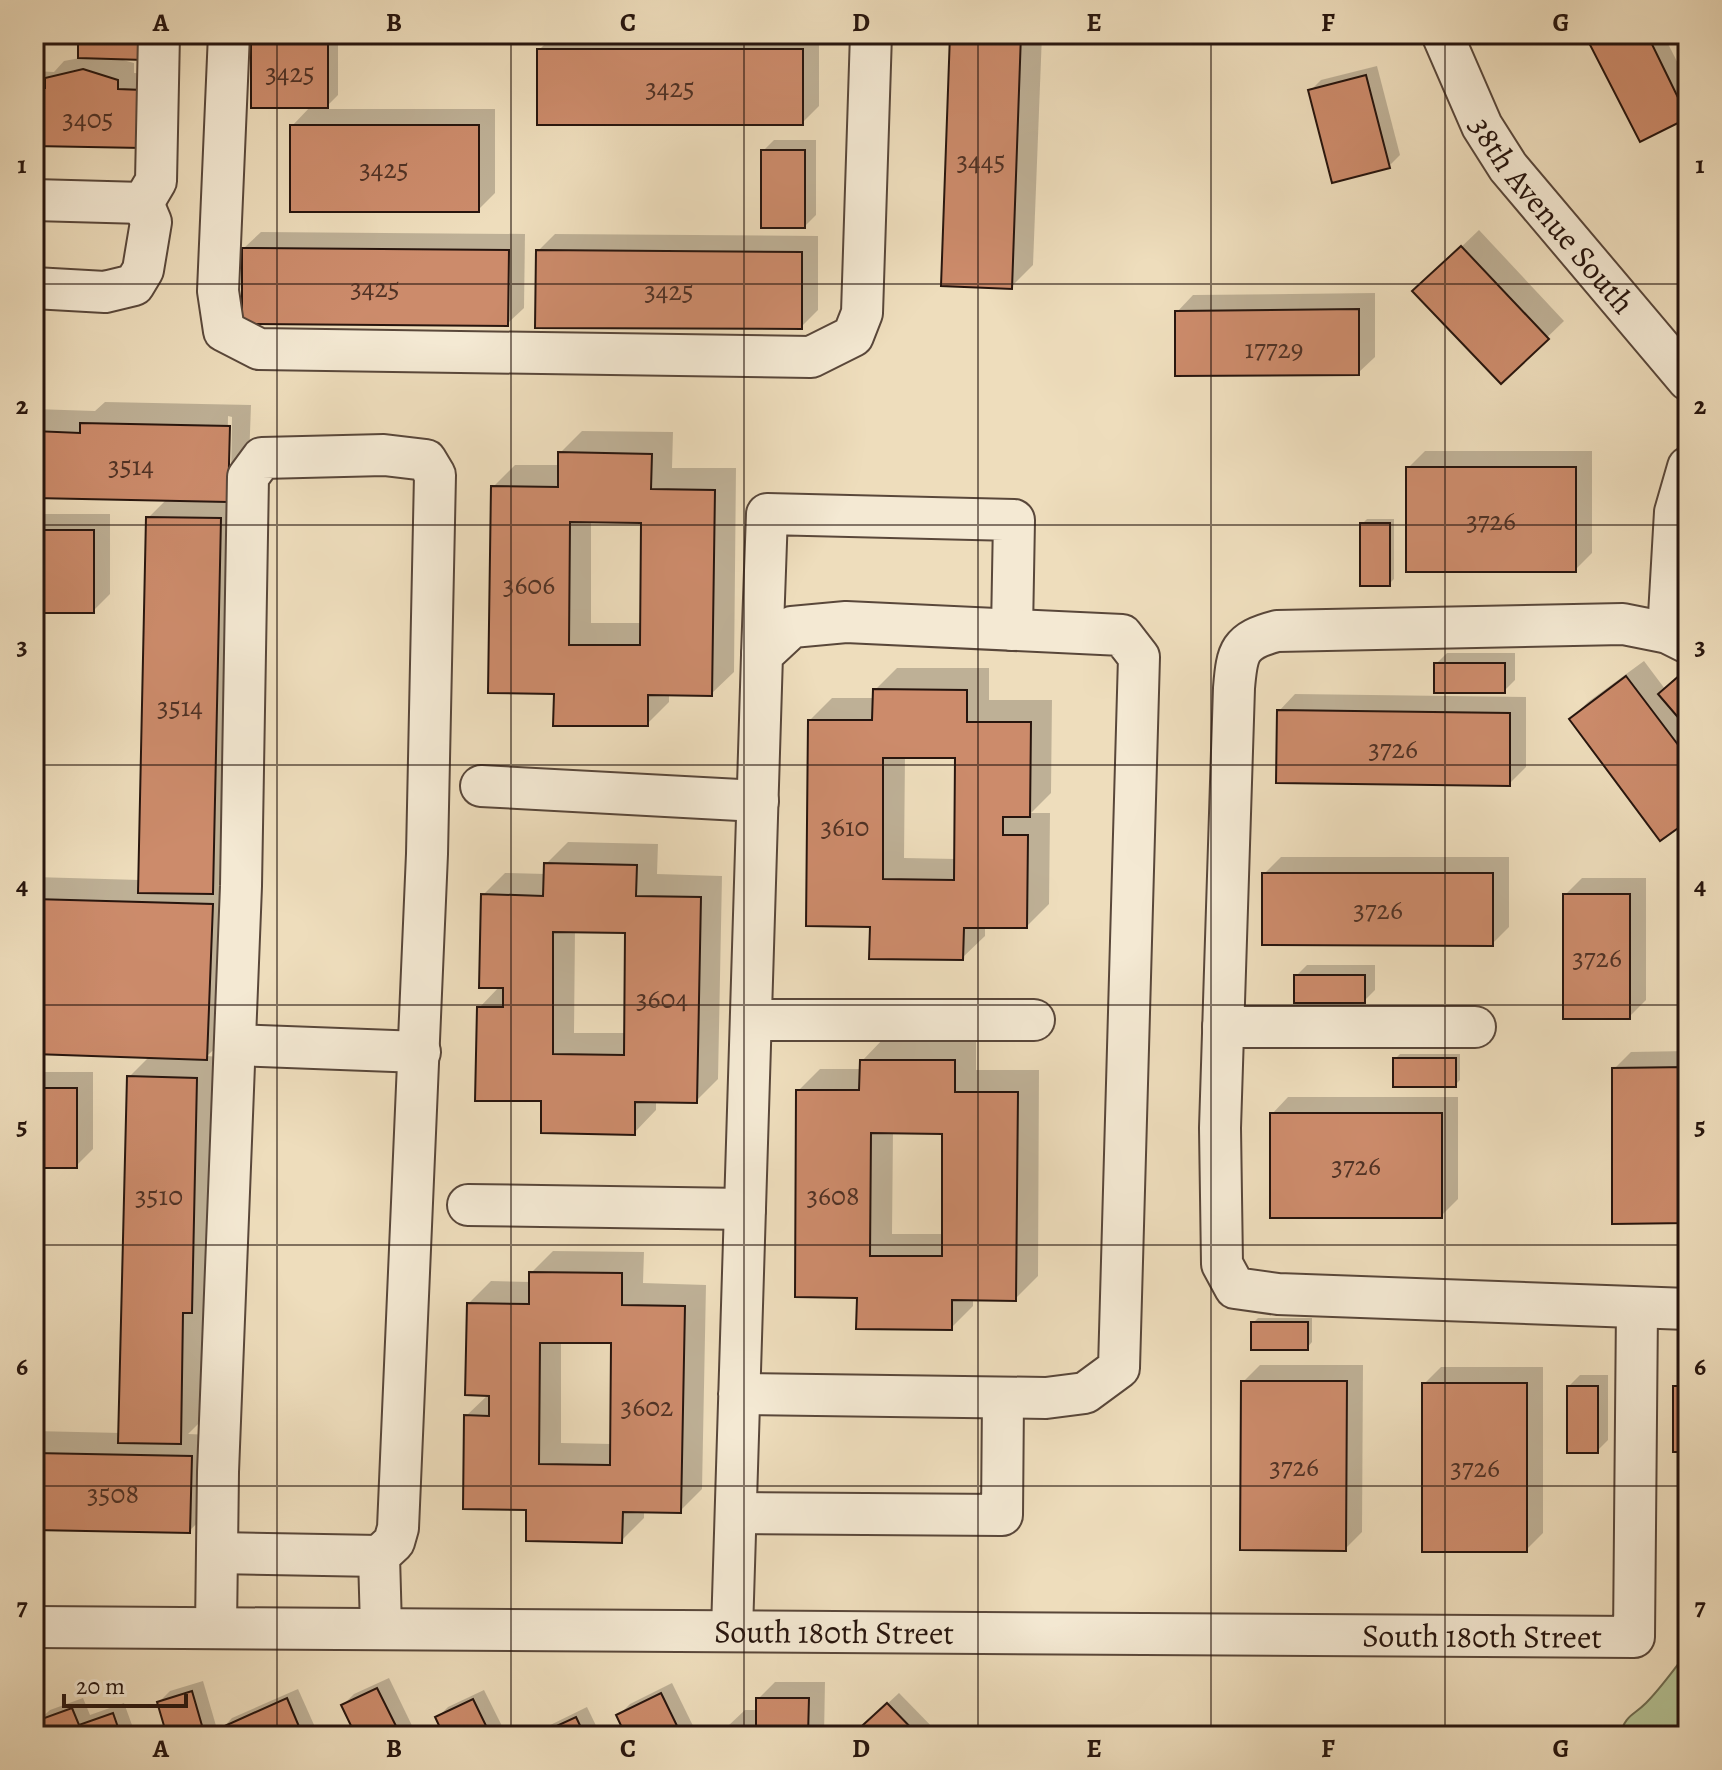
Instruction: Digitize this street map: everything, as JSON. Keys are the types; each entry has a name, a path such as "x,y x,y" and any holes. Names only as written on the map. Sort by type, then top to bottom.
{"street":[{"path":"143,203 156,181 159,34"},
{"path":"229,34 218,291 224,331 259,349 811,357 853,336 862,313 871,34"},
{"name":"38th Avenue South","path":"1442,34 1482,126 1508,167 1688,380"},
{"path":"34,200 143,203"},
{"path":"34,288 105,292 134,285 143,270 151,222 143,203"},
{"path":"216,1628 217,1553 241,886 248,477 262,458 384,455 426,460 435,475 427,869 398,1528 394,1542 379,1556 217,1553"},
{"path":"1688,467 1675,512 1678,638 1623,624 1277,631 1252,638 1236,660 1220,1128 1222,1264 1235,1288 1278,1294 1688,1309"},
{"path":"732,1631 767,514 1014,520 1012,630"},
{"path":"739,1394 1046,1398 1085,1393 1119,1368 1139,657 1122,635 846,622 792,627 762,655"},
{"path":"481,786 758,801"},
{"path":"751,1020 1034,1020"},
{"path":"1223,1027 1475,1027"},
{"path":"235,1045 420,1052"},
{"path":"468,1205 745,1209"},
{"name":"South 180th Street","path":"34,1627 1634,1637 1637,1308"},
{"path":"736,1513 1002,1515 1003,1398"},
{"path":"379,1556 381,1628"}],"green space":[{"path":"1688,1648 1688,1736 1619,1736 1627,1719 1657,1691"}],"building":[{"path":"78,34 144,34 144,60 78,58"},
{"path":"950,34 1021,34 1012,289 941,286"},
{"path":"1597,34 1647,34 1688,118 1640,142 1587,39"},
{"path":"251,35 328,35 328,108 251,108"},
{"path":"537,49 803,49 803,125 537,125"},
{"path":"83,69 118,80 118,89 143,90 142,148 34,146 34,88 45,88 45,78"},
{"path":"1366,75 1390,168 1332,183 1308,90"},
{"path":"290,125 479,125 479,212 290,212"},
{"path":"761,150 805,150 805,228 761,228"},
{"path":"1461,246 1549,339 1501,384 1412,291"},
{"path":"242,248 509,250 508,326 242,324"},
{"path":"536,250 802,252 802,329 535,328"},
{"path":"1359,309 1359,375 1175,376 1175,311"},
{"path":"80,423 230,426 228,502 34,498 34,431 80,433"},
{"path":"558,452 652,454 651,489 715,490 712,696 648,695 648,726 553,726 554,694 488,693 491,486 558,487","holes":["570,522 641,523 640,645 569,645"]},
{"path":"1406,467 1576,467 1576,572 1406,572"},
{"path":"146,517 221,518 213,894 138,893"},
{"path":"1360,523 1390,523 1390,586 1360,586"},
{"path":"34,530 94,530 94,613 34,613"},
{"path":"1434,663 1505,663 1505,693 1434,693"},
{"path":"1680,675 1688,684 1688,729 1658,694"},
{"path":"1626,676 1688,758 1688,821 1660,841 1569,719"},
{"path":"873,689 967,690 967,722 1031,722 1030,817 1003,817 1003,835 1028,835 1027,928 964,928 963,960 869,959 870,927 806,926 808,720 872,720","holes":["883,758 955,758 954,880 883,879"]},
{"path":"1277,710 1510,713 1510,786 1276,783"},
{"path":"544,863 637,865 636,896 701,897 697,1103 635,1102 635,1135 541,1133 541,1101 475,1101 477,1007 503,1007 503,988 479,988 481,894 543,896","holes":["553,932 625,933 624,1055 553,1054"]},
{"path":"1262,873 1493,873 1493,946 1262,945"},
{"path":"1563,894 1630,894 1630,1019 1563,1019"},
{"path":"34,899 213,904 207,1060 34,1054"},
{"path":"1294,975 1365,975 1365,1003 1294,1003"},
{"path":"1393,1058 1456,1058 1456,1087 1393,1087"},
{"path":"860,1060 955,1060 955,1092 1018,1092 1016,1301 952,1300 952,1330 856,1329 857,1298 795,1297 796,1090 859,1090","holes":["871,1133 942,1134 942,1256 870,1256"]},
{"path":"1688,1067 1688,1223 1612,1224 1612,1068"},
{"path":"127,1076 197,1078 192,1313 183,1313 181,1444 118,1443"},
{"path":"34,1088 77,1088 77,1168 34,1168"},
{"path":"1270,1113 1442,1113 1442,1218 1270,1218"},
{"path":"529,1272 622,1273 622,1305 685,1306 681,1513 623,1512 622,1543 526,1541 526,1510 463,1509 464,1415 489,1416 489,1396 465,1395 467,1303 529,1304","holes":["540,1343 611,1343 610,1465 539,1464"]},
{"path":"1251,1322 1308,1322 1308,1350 1251,1350"},
{"path":"1241,1381 1347,1381 1346,1551 1240,1550"},
{"path":"1422,1383 1527,1383 1527,1552 1422,1552"},
{"path":"1567,1386 1598,1386 1598,1453 1567,1453"},
{"path":"1673,1386 1688,1386 1688,1452 1673,1452"},
{"path":"34,1453 192,1456 190,1533 34,1530"},
{"path":"377,1688 401,1736 356,1736 341,1705"},
{"path":"192,1691 205,1736 167,1736 157,1702"},
{"path":"661,1693 682,1736 626,1736 616,1715"},
{"path":"287,1698 303,1736 222,1736 218,1729"},
{"path":"756,1698 809,1698 808,1736 726,1736 726,1726 756,1726"},
{"path":"473,1699 491,1736 444,1736 435,1717"},
{"path":"887,1703 919,1736 851,1736"},
{"path":"72,1708 79,1725 113,1713 121,1736 42,1736 36,1721"},
{"path":"576,1717 585,1736 535,1736"}]}
